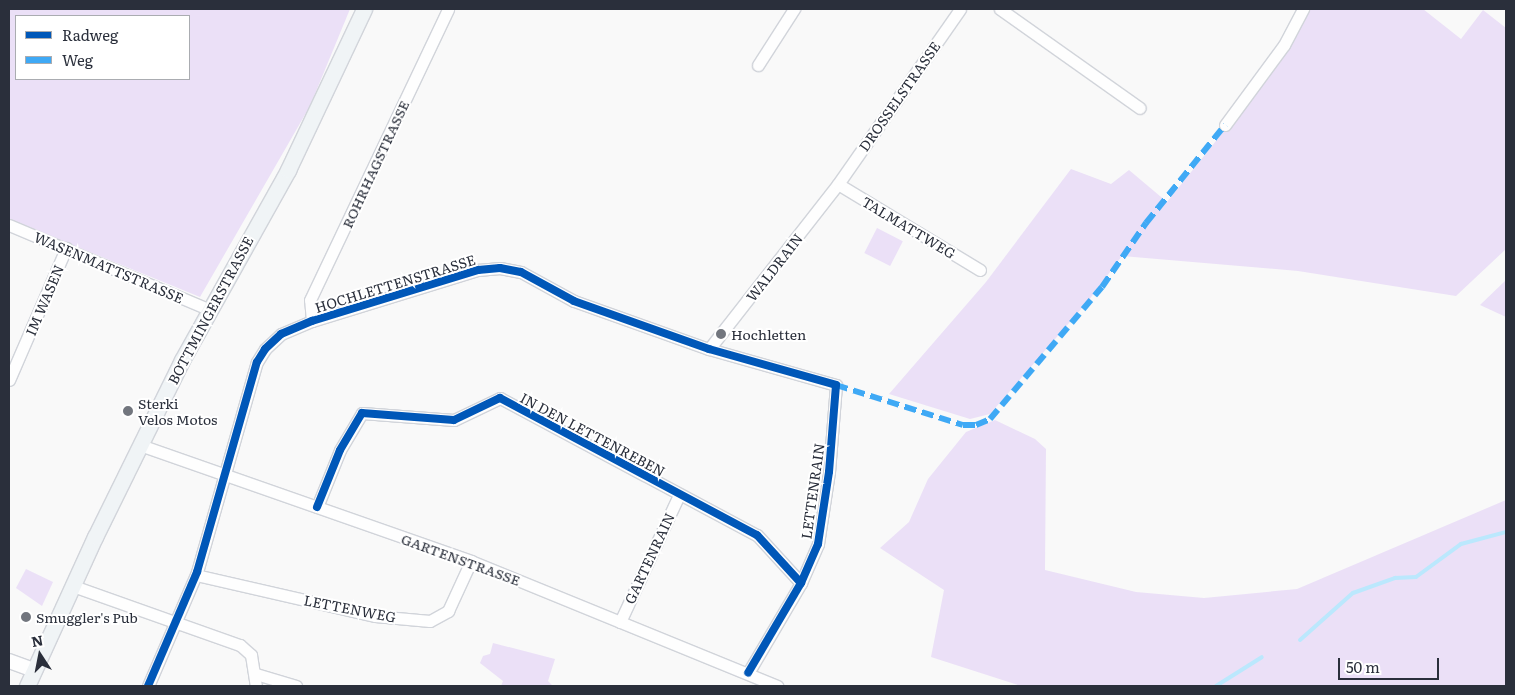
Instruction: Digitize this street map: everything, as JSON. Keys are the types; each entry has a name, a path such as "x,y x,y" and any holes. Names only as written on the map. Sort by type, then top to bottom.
{"main road":[{"name":"BOTTMINGERSTRASSE","path":"27,686 140,445 208,309 288,170 364,9"}],"street":[{"name":"ROHRHAGSTRASSE","path":"312,321 310,300 448,9"},
{"path":"758,65 794,9"},
{"name":"DROSSELSTRASSE","path":"838,184 960,9"},
{"path":"1000,9 1140,108"},
{"path":"1224,124 1284,45 1303,9"},
{"name":"TALMATTWEG","path":"838,184 980,270"},
{"name":"WALDRAIN","path":"709,349 838,184"},
{"name":"WASENMATTSTRASSE","path":"9,225 208,309"},
{"name":"IM WASEN","path":"9,380 66,248"},
{"name":"HOCHLETTENSTRASSE","path":"148,686 196,575 257,362 281,334 312,321 478,270 500,268 521,272 574,301 709,349 836,385"},
{"name":"LETTENRAIN","path":"748,673 801,583 818,544 829,472 836,385"},
{"name":"IN DEN LETTENREBEN","path":"318,507 340,450 362,413 454,420 500,398 757,535 801,583"},
{"name":"GARTENSTRASSE","path":"140,445 471,561 777,686"},
{"name":"GARTENRAIN","path":"620,622 679,495"},
{"name":"LETTENWEG","path":"196,575 375,616 430,622 448,611 471,561"},
{"path":"73,586 240,645 251,655 256,674 256,686"},
{"path":"9,661 34,670"},
{"path":"256,674 296,686"}],"shaded area":[{"path":"9,9 350,9 310,106 200,297 9,219"},
{"path":"1308,9 1423,9 1461,39 1483,10 1506,28 1506,249 1456,296 1298,271 1122,256 1089,300 990,414 970,419 889,394 986,282 1071,169 1111,184 1129,170 1167,202 1272,71"},
{"path":"877,228 903,241 890,266 864,253"},
{"path":"1506,280 1506,317 1480,305"},
{"path":"995,420 1035,439 1046,449 1045,570 1136,592 1204,598 1297,589 1506,500 1506,686 1021,686 931,657 944,590 880,548 909,522 928,479 966,432"},
{"path":"26,569 53,582 42,606 16,588"},
{"path":"493,643 555,659 548,681 553,686 501,686 503,681 480,663 483,656 490,654"}],"waterway":[{"path":"1300,640 1353,593 1395,578 1416,577 1461,544 1506,532"},
{"path":"1216,686 1262,657"}],"marked path":[{"path":"836,385 963,425 976,425 990,419 1102,287 1146,223 1225,125"}],"cycle path":[{"path":"148,686 197,572 257,362 265,349 281,334 312,321 478,270 500,268 521,272 574,301 709,349 836,385 829,472 818,544 801,583 748,673"},
{"path":"317,507 340,450 362,413 454,420 500,398 757,535 801,583"}],"place":[{"name":"Hochletten","path":"721,334"},
{"name":"Sterki Velos Motos","path":"128,411"},
{"name":"Smuggler's Pub","path":"26,617"}]}
